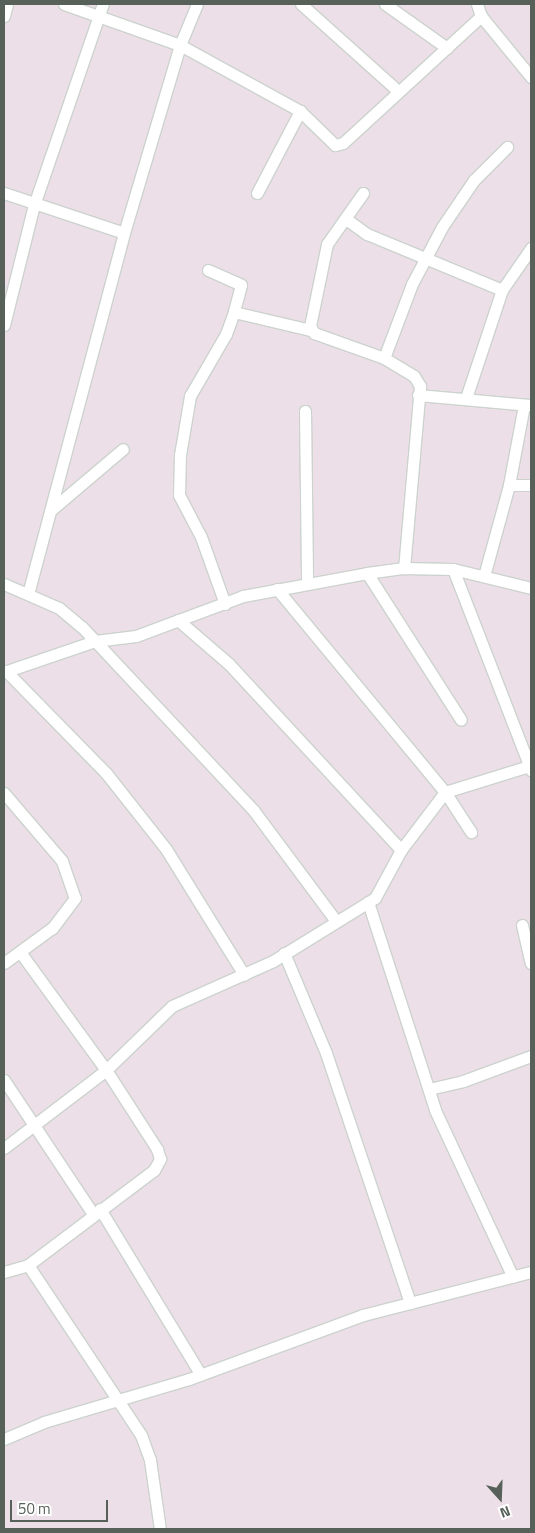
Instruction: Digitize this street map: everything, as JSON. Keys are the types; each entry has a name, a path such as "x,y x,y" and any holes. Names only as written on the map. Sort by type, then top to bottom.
{"street":[{"path":"4,16 7,4"},
{"path":"64,4 180,45 300,111 335,146 343,143 397,90 447,48 481,16"},
{"path":"4,325 34,205 103,4"},
{"path":"28,594 124,233 180,45 198,4"},
{"path":"301,4 397,90"},
{"path":"385,4 447,48"},
{"path":"477,4 481,16 531,77"},
{"path":"257,192 300,111"},
{"path":"384,358 425,257 462,196 492,160 507,147"},
{"path":"4,192 34,205 124,233"},
{"path":"310,330 312,311 327,244 363,193"},
{"path":"346,219 368,234 502,290"},
{"path":"466,398 502,290 531,248"},
{"path":"208,270 242,285 226,334 190,396 184,419 178,479 179,495 201,537 225,604"},
{"path":"234,312 310,330 384,358 414,376 420,386 404,568"},
{"path":"418,395 528,405 510,484 484,576"},
{"path":"305,411 307,584"},
{"path":"51,510 123,449"},
{"path":"510,484 531,485"},
{"path":"244,975 166,849 106,773 5,672 96,642 136,636 243,596 367,573 404,568 454,569 531,588"},
{"path":"4,1148 106,1070 172,1006 244,975 284,954 375,898 401,850 445,792 530,768 454,569"},
{"path":"367,573 461,720"},
{"path":"4,584 59,608 96,642 254,811 307,878 336,921"},
{"path":"277,589 445,792 471,832"},
{"path":"178,620 229,664 401,850"},
{"path":"4,793 62,860 75,898 52,928 4,963"},
{"path":"368,902 435,1110 513,1277"},
{"path":"522,925 531,963"},
{"path":"4,1272 28,1265 154,1170 160,1159 157,1149 106,1070 20,952"},
{"path":"284,954 326,1053 410,1303"},
{"path":"429,1089 463,1081 531,1056"},
{"path":"4,1080 96,1212 201,1375"},
{"path":"28,1265 115,1399 141,1435 150,1460 160,1529"},
{"path":"4,1439 115,1399 201,1375 363,1315 531,1272"}]}
